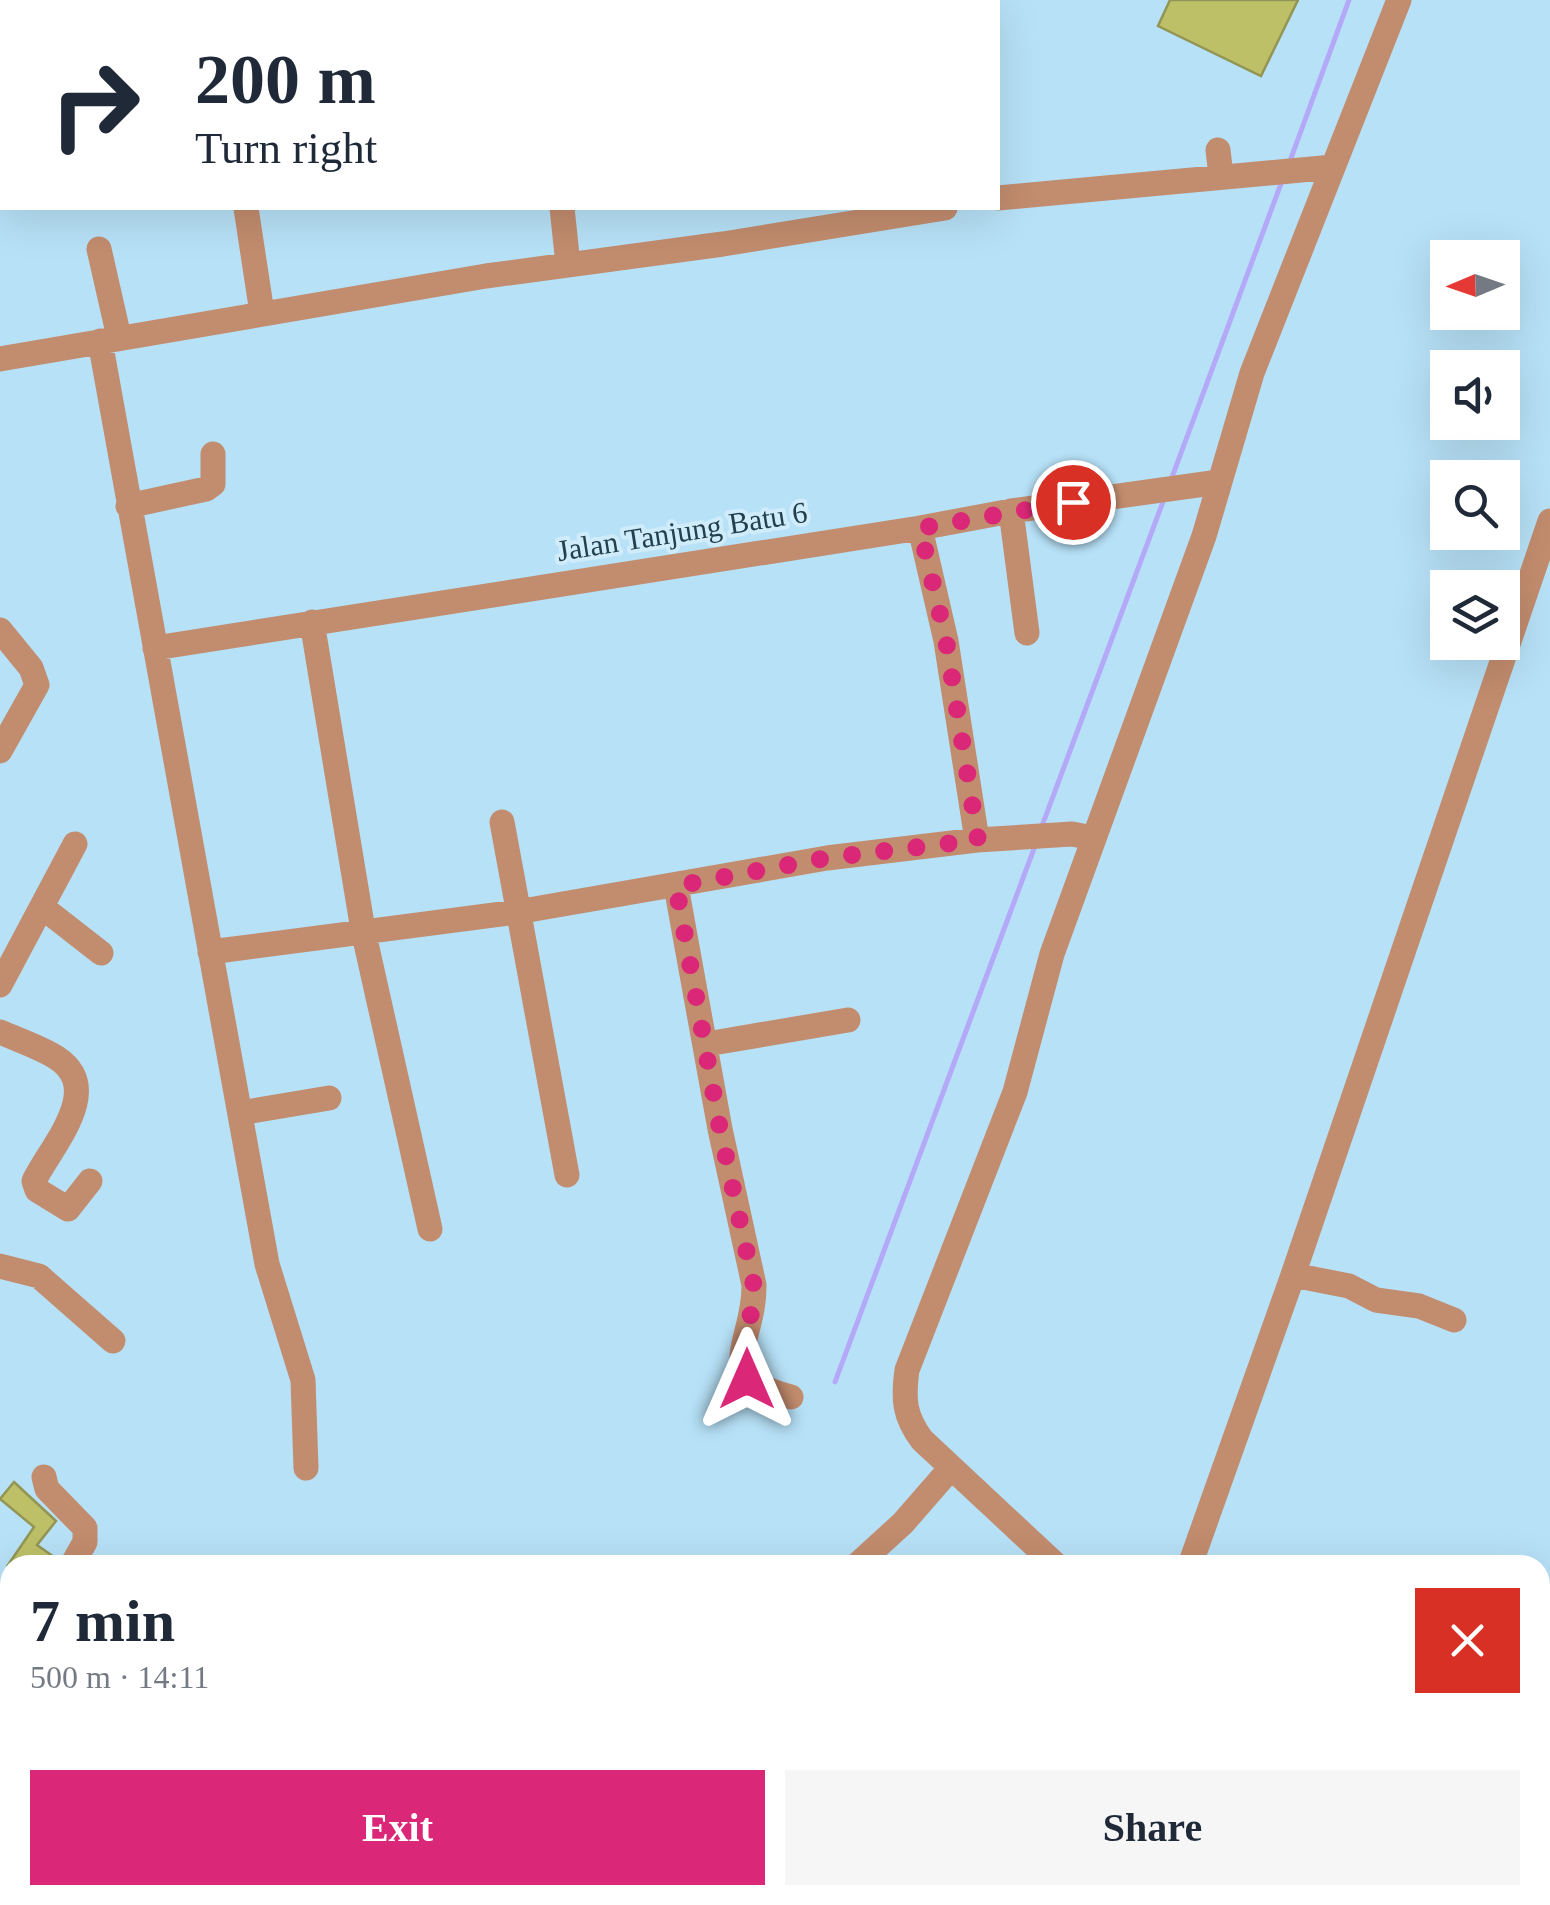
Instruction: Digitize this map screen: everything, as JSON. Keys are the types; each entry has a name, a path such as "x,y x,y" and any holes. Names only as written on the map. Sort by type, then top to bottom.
{"street":[{"path":"1045,1555 950,1469 908,1421 903,1398 907,1370 1015,1092 1082,836 1204,536 1209,483 1325,168 1399,0"},
{"path":"1000,198 1224,167 1325,168"},
{"path":"246,210 262,313"},
{"path":"562,210 568,264"},
{"path":"0,359 568,264 724,244 933,210"},
{"path":"99,250 128,506 267,1264 303,1380 306,1468"},
{"path":"128,506 206,489 213,484 216,473 213,454"},
{"name":"Jalan Tanjung Batu 6","path":"155,648 920,528 1011,510 1209,483"},
{"path":"1011,510 1027,633"},
{"path":"1194,1555 1303,1278 1550,520"},
{"path":"920,528 946,640 978,840"},
{"path":"312,622 363,930 430,1229"},
{"path":"0,630 30,668 36,685 0,751"},
{"path":"502,822 567,1175"},
{"path":"210,952 517,912 826,858 978,840 1082,836"},
{"path":"0,984 74,844"},
{"path":"676,886 708,1044 720,1129 754,1286 754,1309 742,1342 743,1364 747,1379 762,1389 791,1397"},
{"path":"42,907 101,952"},
{"path":"708,1044 848,1020"},
{"path":"0,1032 57,1058 75,1080 77,1105 34,1180 37,1190 68,1210 90,1181"},
{"path":"240,1113 328,1098"},
{"path":"0,1266 39,1276 113,1341"},
{"path":"1303,1278 1350,1286 1376,1300 1418,1306 1454,1320"},
{"path":"868,1555 950,1469"},
{"path":"44,1477 48,1489 84,1528 85,1542 78,1555"}],"building":[{"path":"1170,0 1298,0 1261,76 1158,26"},
{"path":"14,1482 56,1521 37,1545 51,1555 15,1555 34,1527 0,1499"}],"waterway":[{"path":"1290,161 1349,0"},
{"path":"1171,480 1282,181"},
{"path":"1042,826 1164,499"},
{"path":"835,1382 1035,846"}],"route":[{"path":"747,1379 742,1342 754,1309 754,1286 720,1129 708,1044 676,886 826,858 978,840 946,640 920,528 1073,502"}]}
